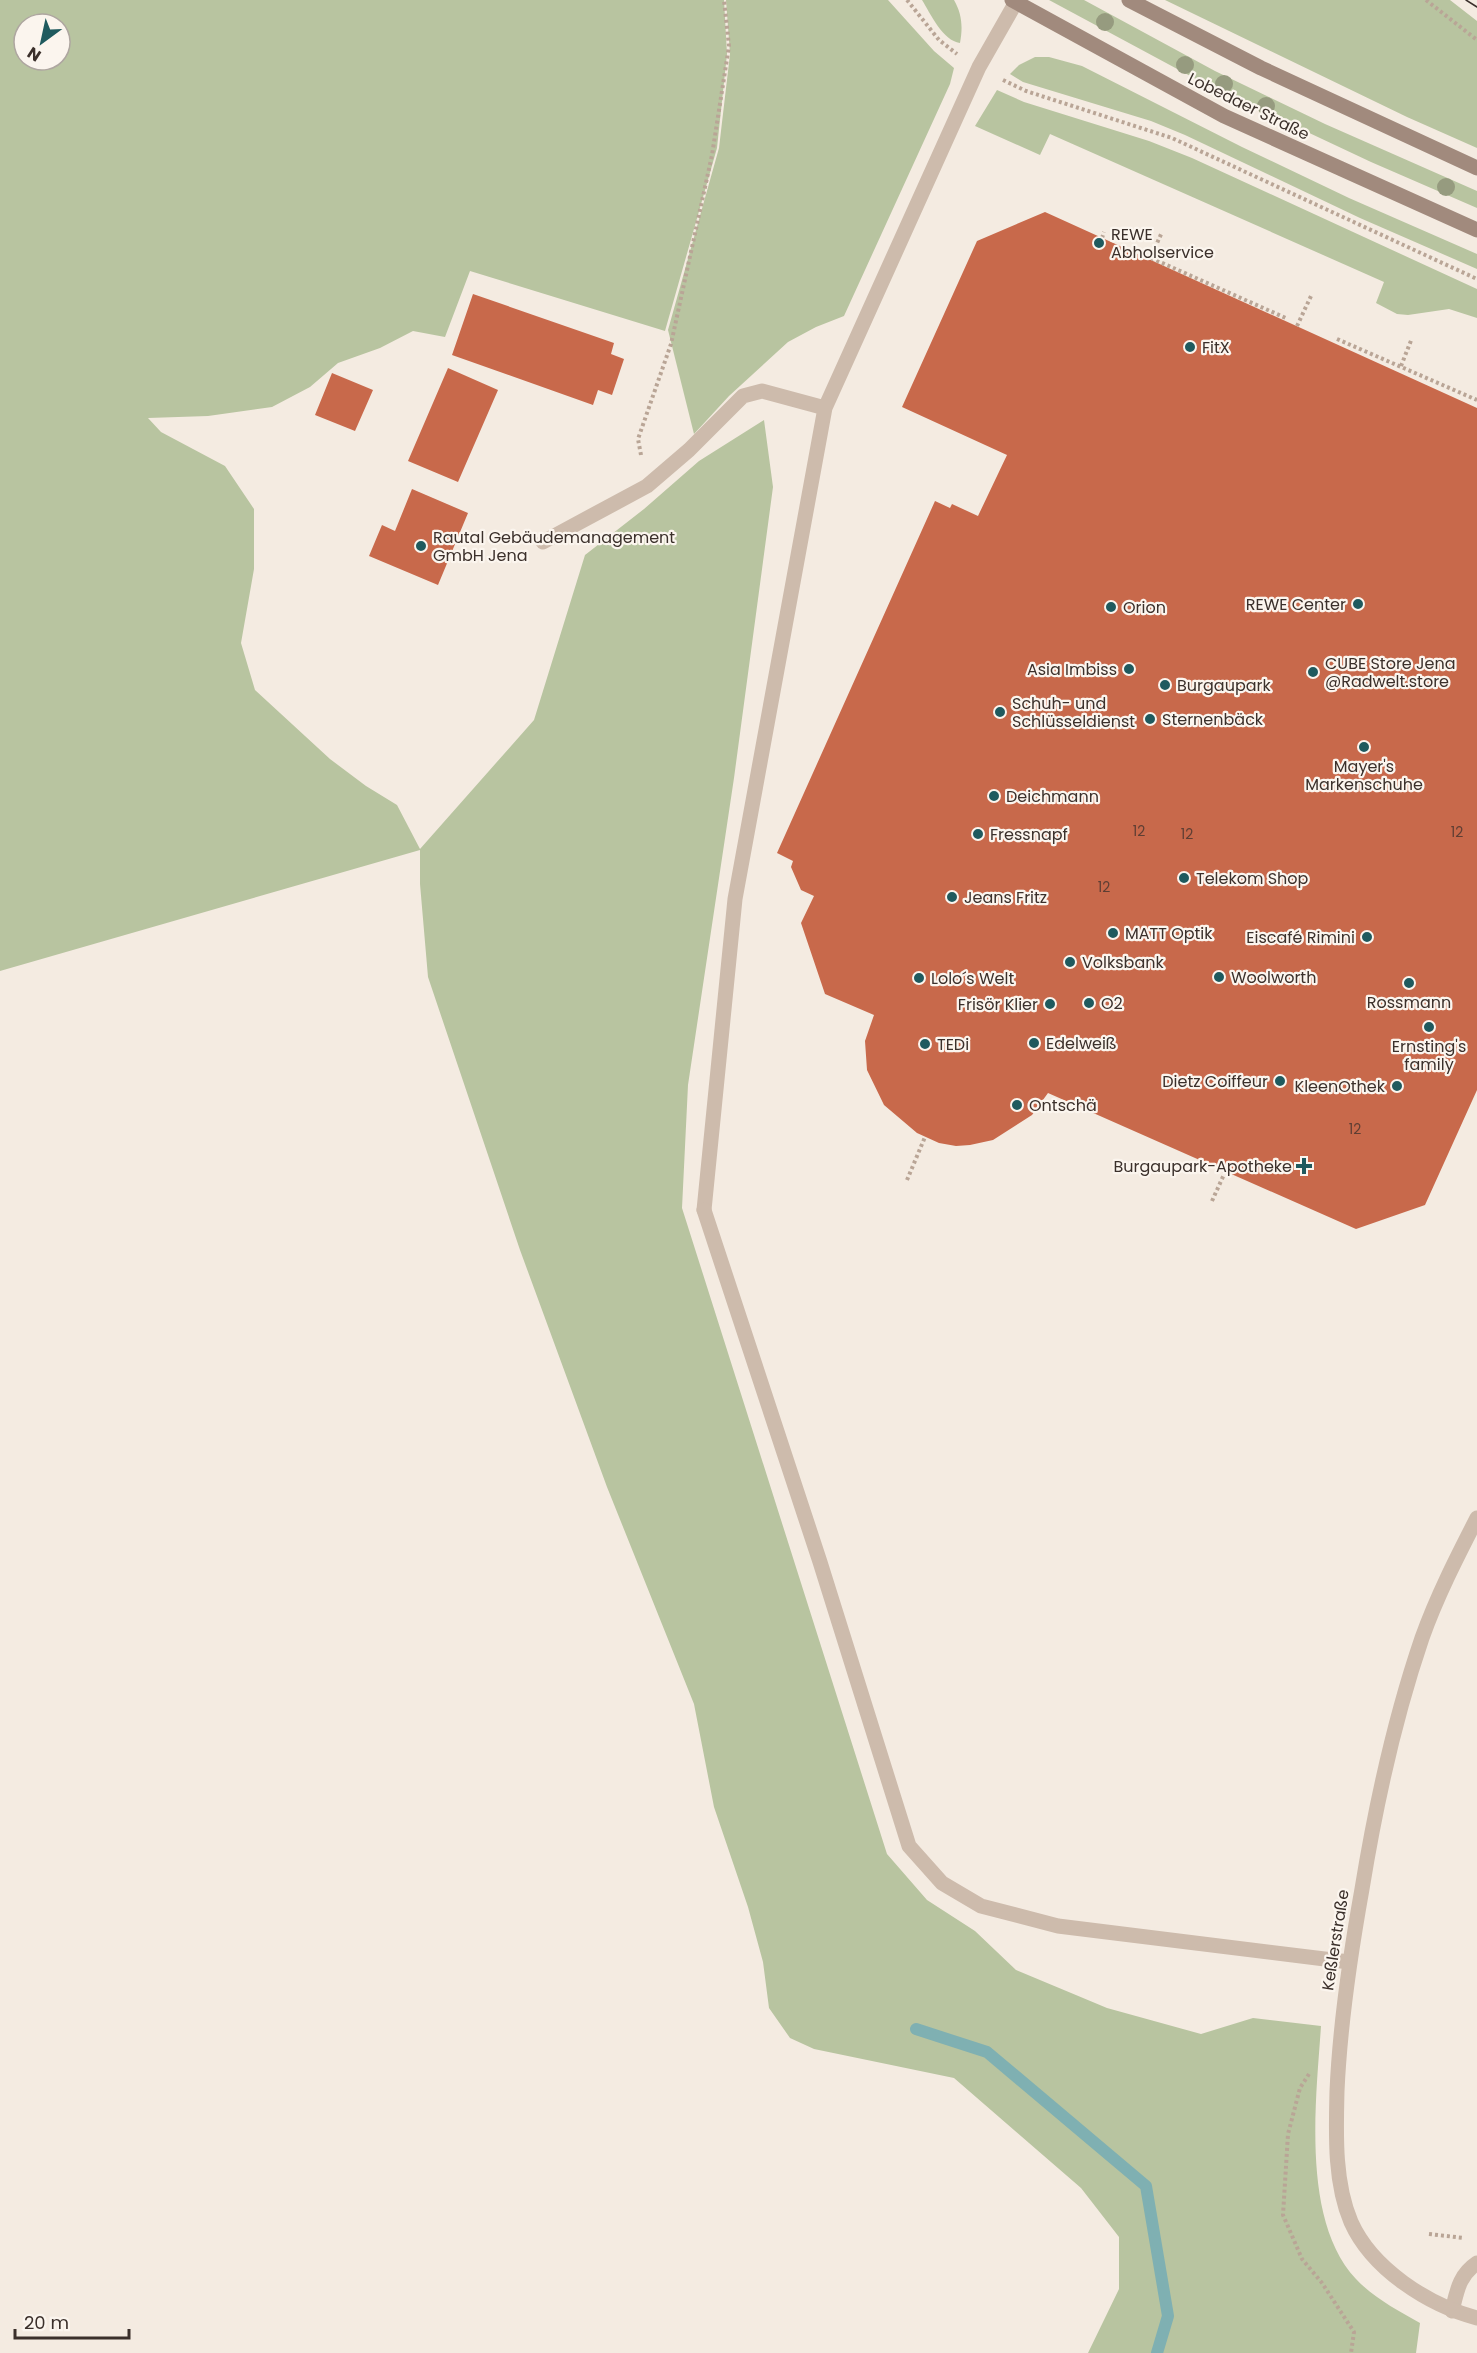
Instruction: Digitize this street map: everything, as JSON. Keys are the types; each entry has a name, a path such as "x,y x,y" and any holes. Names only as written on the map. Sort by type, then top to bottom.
{"main road":[{"path":"1129,0 1261,68 1477,168"},
{"name":"Lobedaer Straße","path":"1014,1 1224,116 1477,230"}],"street":[{"path":"1014,1 979,67 825,408 735,899 704,1210 820,1562 909,1846 942,1882 981,1906 1058,1926 1349,1962"},
{"path":"543,542 647,486 689,450 743,396 762,391 825,408"},
{"name":"Keßlerstraße","path":"1477,1518 1423,1635 1399,1712 1376,1806 1349,1962 1339,2040 1337,2117 1338,2156 1343,2193 1351,2221 1366,2249 1383,2267 1404,2283 1452,2311 1477,2318"},
{"path":"1452,2311 1460,2280 1468,2269 1477,2263"}],"path":[{"path":"647,486 638,439 671,344 712,155 729,46 724,0"},
{"path":"907,0 939,40 957,54"},
{"path":"1426,0 1477,40"},
{"path":"1003,80 1026,91 1172,138 1477,279"},
{"path":"1102,238 1104,232"},
{"path":"1162,232 1150,259 1288,319"},
{"path":"1297,326 1311,296"},
{"path":"1401,366 1412,338"},
{"path":"1337,339 1477,400"},
{"path":"907,1180 926,1137"},
{"path":"1212,1202 1226,1170"},
{"path":"1339,2040 1318,2059 1300,2088 1288,2134 1283,2215 1302,2259 1322,2283 1354,2332 1352,2353"},
{"path":"1429,2234 1467,2238"}],"green space":[{"path":"0,0 724,0 727,54 717,148 665,331 470,271 445,337 413,331 380,348 338,363 310,387 272,407 208,416 148,418 161,432 225,466 254,509 254,569 241,643 255,690 330,759 366,786 397,805 420,849 534,720 585,555 644,509 699,461 764,420 773,487 734,778 688,1085 682,1208 887,1854 927,1900 975,1931 1016,1970 1107,2008 1201,2034 1253,2018 1321,2026 1315,2123 1316,2159 1319,2193 1327,2225 1338,2254 1356,2279 1378,2298 1420,2323 1416,2353 1088,2353 1119,2289 1119,2237 1081,2188 954,2078 814,2049 790,2038 769,2008 763,1962 748,1907 714,1807 694,1704 607,1487 520,1250 428,977 420,884 420,850 0,971"},
{"path":"726,0 888,0 934,51 954,68 950,84 844,316 816,327 788,342 729,396 694,434 668,330 719,148 730,54"},
{"path":"922,0 954,0 961,21 960,43 943,32"},
{"path":"1049,0 1084,0 1215,71 1325,124 1477,191 1477,208 1371,162 1207,85"},
{"path":"1165,0 1450,0 1477,21 1477,148 1407,117"},
{"path":"1035,57 1049,57 1082,66 1349,198 1477,254 1477,269 1360,218 1185,135 1151,121 1023,82 1010,74 1019,65"},
{"path":"997,90 1024,102 1149,141 1192,158 1477,289 1477,318 1449,309 1408,315 1397,314 1376,303 1384,282 1050,134 1040,155 975,126"}],"building":[{"name":"Burgaupark","path":"1045,212 1477,408 1477,1090 1425,1205 1356,1229 1048,1093 1032,1115 993,1140 956,1146 939,1143 917,1133 884,1105 867,1070 865,1041 874,1015 825,994 801,923 814,896 801,890 791,867 793,861 777,853 935,501 950,508 952,504 978,516 1007,455 902,407 977,241"},
{"path":"473,294 614,343 611,354 624,359 612,395 598,390 593,405 452,355"},
{"path":"448,368 498,390 458,482 408,461"},
{"path":"332,373 373,390 355,431 315,415"},
{"name":"Rautal Gebäudemanagement GmbH Jena","path":"412,489 468,513 438,585 369,556 382,525 395,531"}],"waterway":[{"path":"916,2029 987,2052 1146,2186 1168,2316 1157,2353"}],"tram line":[{"path":"1466,0 1477,7"}],"place":[{"name":"REWE Abholservice","path":"1099,243"},
{"name":"FitX","path":"1190,347"},
{"name":"Rautal Gebäudemanagement GmbH Jena","path":"421,546"},
{"name":"REWE Center","path":"1358,604"},
{"name":"Orion","path":"1111,607"},
{"name":"Asia Imbiss","path":"1129,669"},
{"name":"CUBE Store Jena @Radwelt.store","path":"1313,672"},
{"name":"Burgaupark","path":"1165,685"},
{"name":"Schuh- und Schlüsseldienst","path":"1000,712"},
{"name":"Sternenbäck","path":"1150,719"},
{"name":"Mayer's Markenschuhe","path":"1364,747"},
{"name":"Deichmann","path":"994,796"},
{"name":"Fressnapf","path":"978,834"},
{"name":"Telekom Shop","path":"1184,878"},
{"name":"Jeans Fritz","path":"952,897"},
{"name":"MATT Optik","path":"1113,933"},
{"name":"Eiscafé Rimini","path":"1367,937"},
{"name":"Volksbank","path":"1070,962"},
{"name":"Woolworth","path":"1219,977"},
{"name":"Lolo´s Welt","path":"919,978"},
{"name":"Rossmann","path":"1409,983"},
{"name":"O2","path":"1089,1003"},
{"name":"Frisör Klier","path":"1050,1004"},
{"name":"Ernsting's family","path":"1429,1027"},
{"name":"Edelweiß","path":"1034,1043"},
{"name":"TEDi","path":"925,1044"},
{"name":"Dietz Coiffeur","path":"1280,1081"},
{"name":"KleenOthek","path":"1397,1086"},
{"name":"Ontschä","path":"1017,1105"},
{"name":"Burgaupark-Apotheke","path":"1304,1166"}]}
